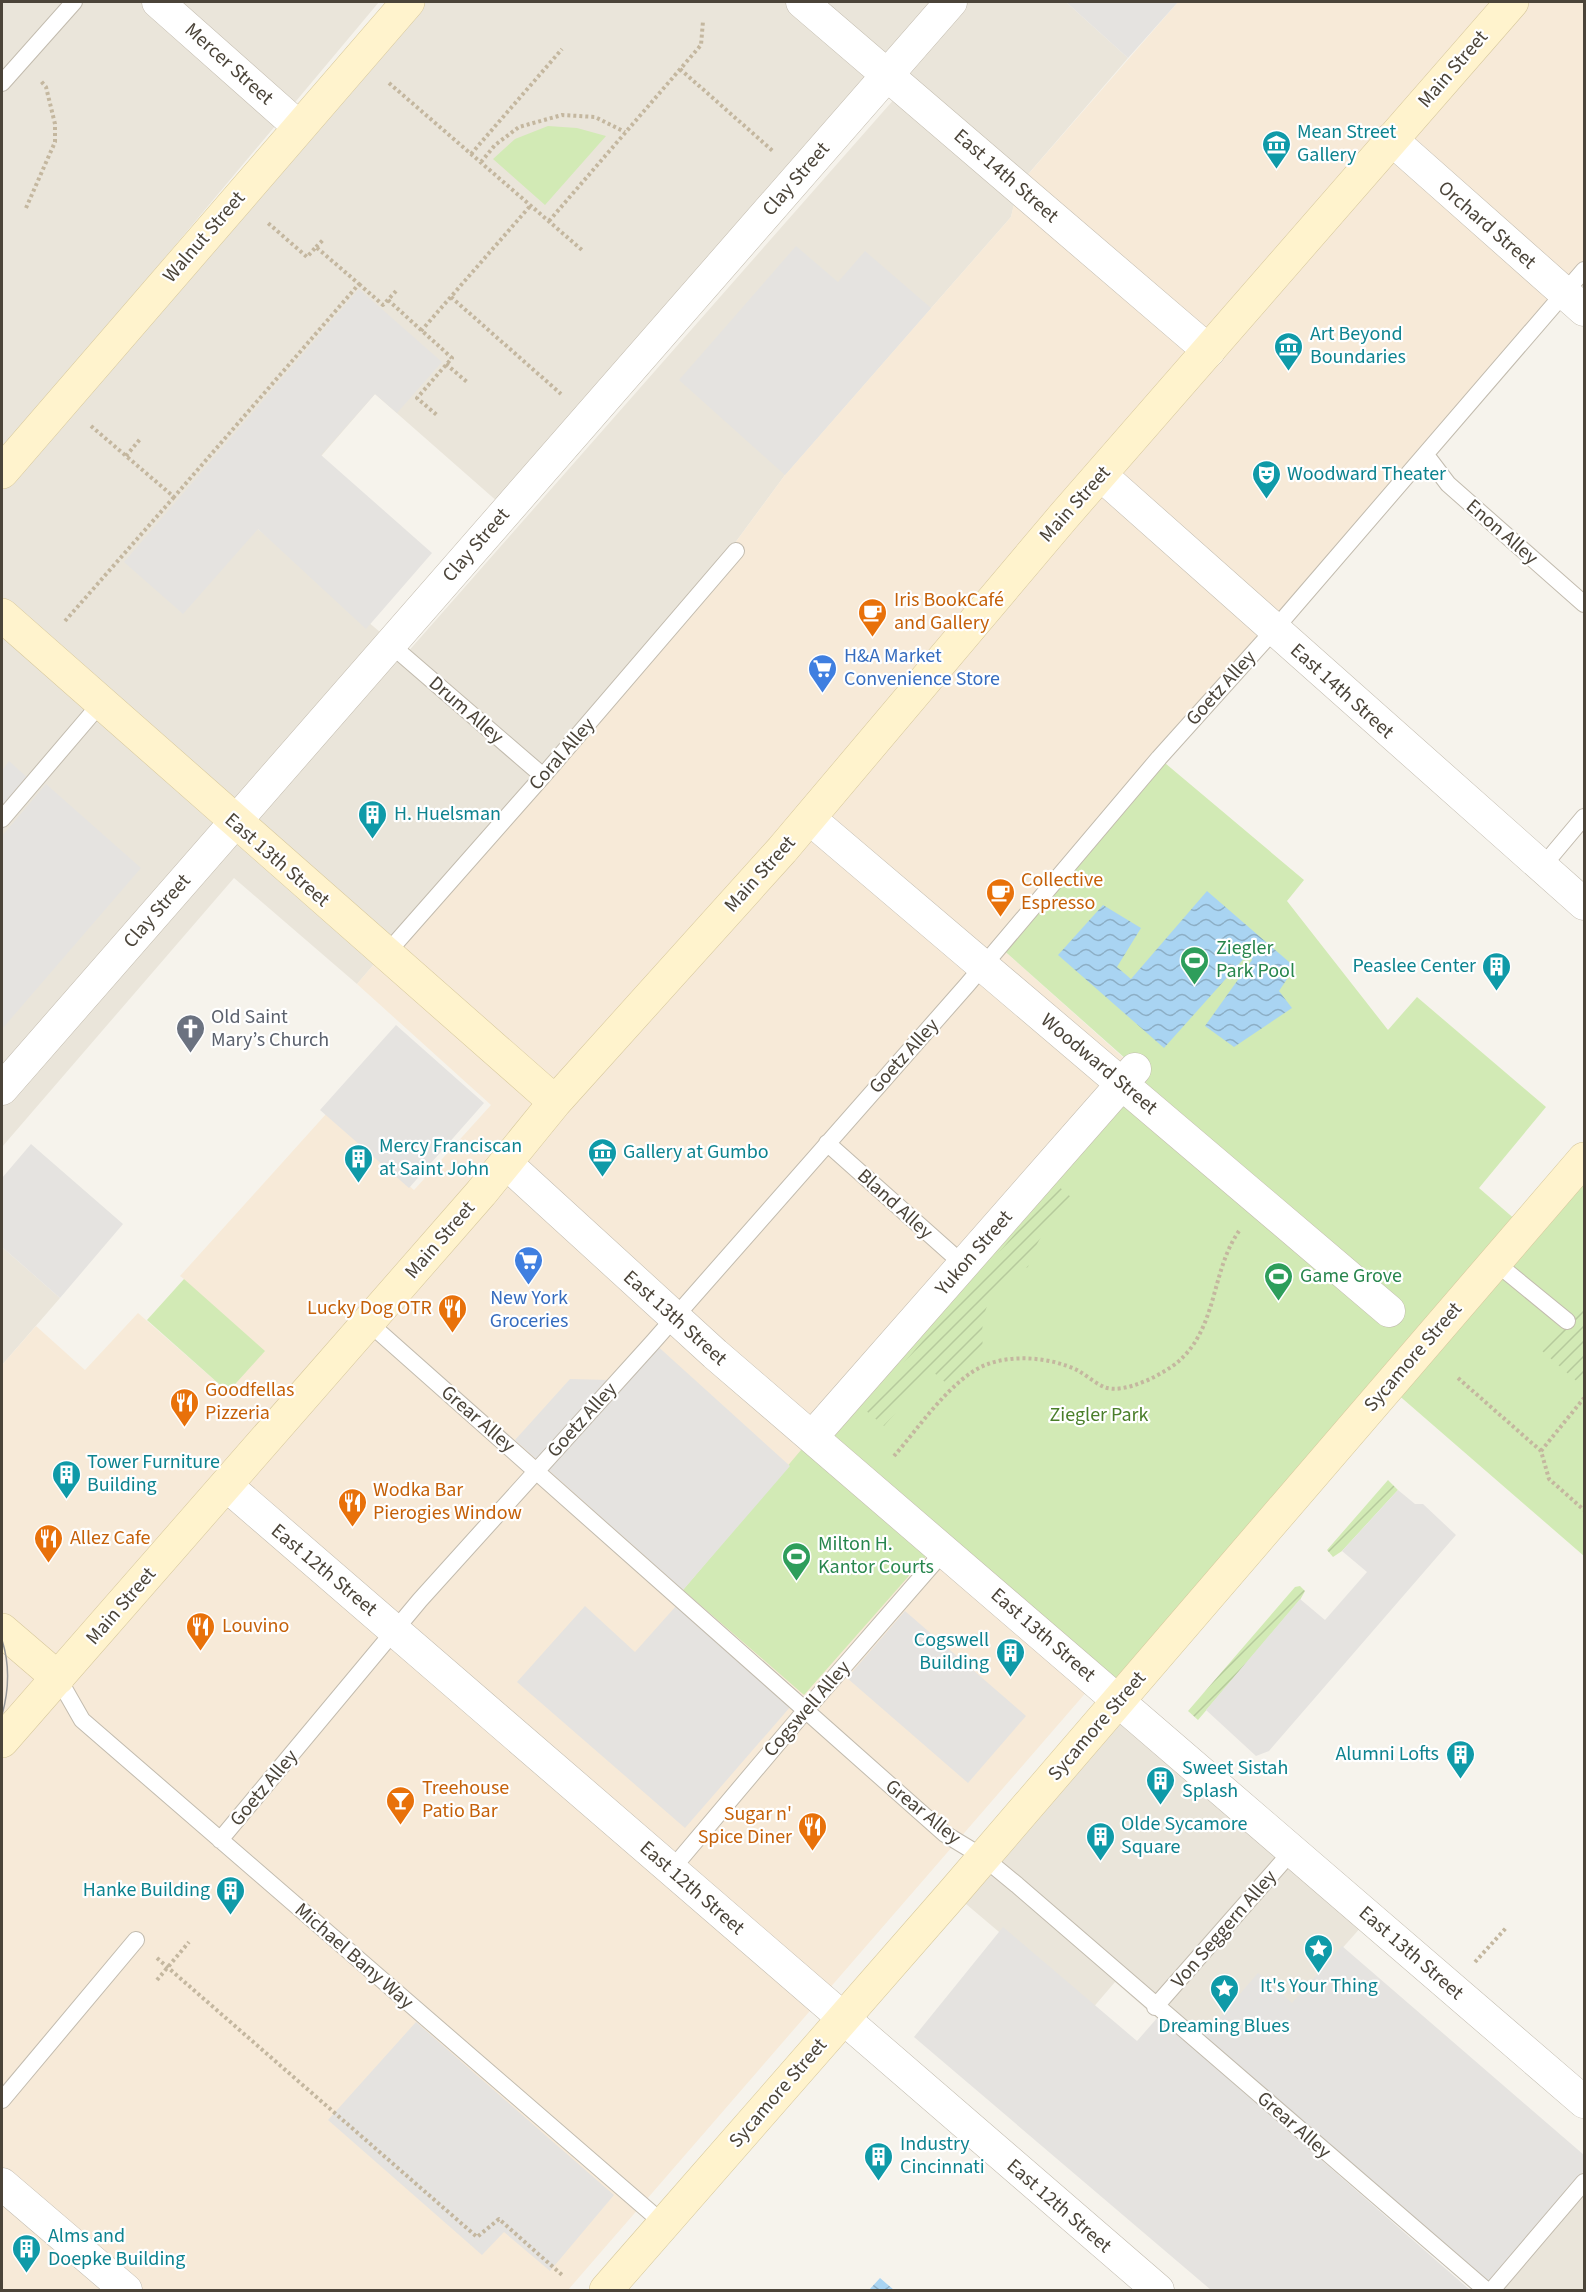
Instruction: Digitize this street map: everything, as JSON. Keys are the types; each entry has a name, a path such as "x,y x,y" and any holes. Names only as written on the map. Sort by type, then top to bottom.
{"street":[{"name":"Mercer Street","path":"158,2 299,127"},
{"name":"Walnut Street","path":"2,472 408,2"},
{"name":"East 14th Street","path":"802,2 1209,351"},
{"name":"Clay Street","path":"2,1089 951,2"},
{"name":"Main Street","path":"2,1742 369,1323 555,1102 809,818 1055,526 1512,2"},
{"name":"Orchard Street","path":"1391,139 1578,291"},
{"name":"East 14th Street","path":"1101,475 1584,904"},
{"name":"East 13th Street","path":"2,615 235,823 555,1102"},
{"name":"Woodward Street","path":"809,818 983,966 1129,1076 1268,1208 1389,1311"},
{"name":"Yukon Street","path":"813,1437 1129,1076"},
{"name":"Sycamore Street","path":"606,2290 1118,1701 1584,1159"},
{"name":"East 13th Street","path":"506,1163 674,1317 1584,2102"},
{"name":"East 12th Street","path":"226,1485 1158,2290"},
{"path":"2,1630 58,1678"},
{"path":"2,2184 126,2290"}],"lane":[{"path":"2,83 75,2"},
{"name":"Goetz Alley","path":"220,1840 397,1631 420,1600 674,1317 983,966 1159,758 1426,455 1578,291"},
{"name":"Enon Alley","path":"1426,455 1448,484 1584,604"},
{"name":"Coral Alley","path":"386,954 543,776 736,551"},
{"name":"Drum Alley","path":"390,644 543,776"},
{"path":"2,819 101,703"},
{"path":"1542,867 1584,817"},
{"name":"Bland Alley","path":"827,1143 964,1265"},
{"path":"1495,1262 1567,1321"},
{"name":"Grear Alley","path":"369,1323 945,1834 983,1857 1486,2290"},
{"name":"Cogswell Alley","path":"671,1870 945,1550"},
{"name":"Michael Bany Way","path":"58,1678 82,1720 664,2224"},
{"name":"Von Seggern Alley","path":"1155,2007 1292,1851"},
{"path":"2,2100 136,1940"},
{"path":"1492,2290 1584,2182"}],"path":[{"path":"549,221 701,45 703,21"},
{"path":"471,154 562,49"},
{"path":"23,58 46,87 55,124 55,142 26,208"},
{"path":"680,69 782,158"},
{"path":"389,83 582,250"},
{"path":"481,162 495,145 519,127 561,115 595,117 625,132"},
{"path":"421,331 531,205"},
{"path":"268,223 307,257 324,239"},
{"path":"316,247 383,305 397,290"},
{"path":"65,621 359,284"},
{"path":"451,297 564,397"},
{"path":"387,300 452,358 417,398 438,416"},
{"path":"446,364 467,382"},
{"path":"91,426 174,497"},
{"path":"126,456 141,438"},
{"path":"894,1456 952,1389 987,1364 1010,1360 1055,1361 1078,1371 1106,1388 1143,1383 1161,1374 1186,1353 1204,1328 1228,1246 1241,1228 1268,1208"},
{"path":"1458,1378 1541,1451 1550,1479 1584,1510"},
{"path":"1541,1451 1584,1398"},
{"path":"1473,1965 1506,1928"},
{"path":"136,1940 477,2237 499,2219 562,2275"},
{"path":"157,1980 189,1942"}],"shaded area":[{"path":"2,2 379,2 2,452"},
{"path":"408,2 1066,2 1128,58 1018,186 888,75 507,510 375,394 258,529 406,654 896,97 1015,201 1011,217 785,475 732,547 357,984 234,878 2,1147 2,472"},
{"path":"1066,2 1178,2 1128,58"},
{"path":"1178,2 1584,2 1584,270 1000,947 1136,1069 812,1437 790,1466 912,1571 930,1552 1089,1689 568,2290 2,2290 2,1365 36,1326 85,1370 138,1313 228,1392 184,1279 180,1276 327,1113 414,1190 491,1105 357,984 732,547 785,475 1011,217 1018,186"},
{"path":"796,246 838,282 865,251 931,308 785,475 679,380"},
{"path":"359,289 442,362 397,413 375,394 321,455 432,553 366,629 258,529 183,614 124,562"},
{"path":"9,761 39,788 2,831 2,771"},
{"path":"46,784 141,868 2,1029 2,836"},
{"path":"396,1025 484,1103 409,1188 320,1110"},
{"path":"31,1144 123,1224 60,1298 2,1247 2,1178"},
{"path":"2,1247 60,1298 2,1365"},
{"path":"653,1342 790,1466 683,1590 515,1440 570,1379 610,1380"},
{"path":"1398,1490 1415,1504 1423,1504 1456,1535 1269,1751 1256,1756 1206,1710 1300,1599 1325,1620 1367,1572 1342,1551"},
{"path":"585,1606 635,1652 676,1606 791,1706 685,1828 517,1682"},
{"path":"905,1611 1026,1716 968,1783 847,1678"},
{"path":"1118,1701 1370,1917 1237,2067 1220,2073 1115,1982 1091,2010 953,1893"},
{"path":"1003,1927 1137,2041 1158,2017 1470,2290 1211,2290 914,2037"},
{"path":"1342,1946 1584,2155 1584,2171 1487,2284 1203,2037 1258,1973 1292,2003"},
{"path":"416,2022 614,2195 550,2271 504,2232 482,2255 328,2120"},
{"path":"1584,2182 1584,2290 1492,2290"}],"green space":[{"path":"548,126 577,128 606,136 545,205 493,159 515,139"},
{"name":"Ziegler Park","path":"1159,758 1304,880 1287,901 1388,1030 1417,997 1546,1107 1479,1188 1525,1228 1584,1159 1584,1556 1388,1386 1118,1701 930,1552 804,1695 683,1590 812,1437 1136,1068 1000,947"},
{"path":"1057,1185 1072,1198 1040,1238 1028,1267 1004,1281 989,1301 983,1326 984,1354 966,1364 946,1383 932,1371 884,1426 864,1409"},
{"path":"184,1279 265,1351 228,1392 147,1320"},
{"path":"1584,1301 1584,1383 1582,1386 1541,1350"},
{"path":"1388,1480 1398,1490 1342,1551 1333,1557 1327,1550"},
{"path":"1300,1586 1305,1591 1300,1600 1198,1720 1188,1711 1295,1587"}],"water":[{"path":"1207,891 1295,967 1279,991 1292,1008 1234,1047 1205,1026 1252,960 1252,956 1248,954 1164,1048 1058,955 1103,905 1141,928 1117,967 1131,979"},
{"path":"880,2278 894,2290 869,2290"}],"tram line":[{"path":"2,1640 8,1678 2,1715"}],"place":[{"name":"Mean Street Gallery","path":"1276,170"},
{"name":"Art Beyond Boundaries","path":"1289,372"},
{"name":"Woodward Theater","path":"1266,500"},
{"name":"Iris BookCafé and Gallery","path":"873,638"},
{"name":"H&A Market Convenience Store","path":"823,694"},
{"name":"H. Huelsman","path":"373,840"},
{"name":"Collective Espresso","path":"1000,918"},
{"name":"Ziegler Park Pool","path":"1195,986"},
{"name":"Peaslee Center","path":"1497,992"},
{"name":"Old Saint Mary’s Church","path":"190,1054"},
{"name":"Gallery at Gumbo","path":"602,1178"},
{"name":"Mercy Franciscan at Saint John","path":"358,1184"},
{"name":"New York Groceries","path":"529,1286"},
{"name":"Game Grove","path":"1279,1302"},
{"name":"Lucky Dog OTR","path":"453,1334"},
{"name":"Goodfellas Pizzeria","path":"184,1428"},
{"name":"Tower Furniture Building","path":"66,1500"},
{"name":"Wodka Bar Pierogies Window","path":"352,1528"},
{"name":"Allez Cafe","path":"49,1564"},
{"name":"Milton H. Kantor Courts","path":"797,1582"},
{"name":"Louvino","path":"201,1652"},
{"name":"Cogswell Building","path":"1010,1678"},
{"name":"Alumni Lofts","path":"1460,1780"},
{"name":"Sweet Sistah Splash","path":"1161,1806"},
{"name":"Treehouse Patio Bar","path":"401,1826"},
{"name":"Sugar n' Spice Diner","path":"813,1852"},
{"name":"Olde Sycamore Square","path":"1100,1862"},
{"name":"Hanke Building","path":"231,1916"},
{"name":"It's Your Thing","path":"1319,1974"},
{"name":"Dreaming Blues","path":"1224,2014"},
{"name":"Industry Cincinnati","path":"879,2182"},
{"name":"Alms and Doepke Building","path":"27,2274"}]}
